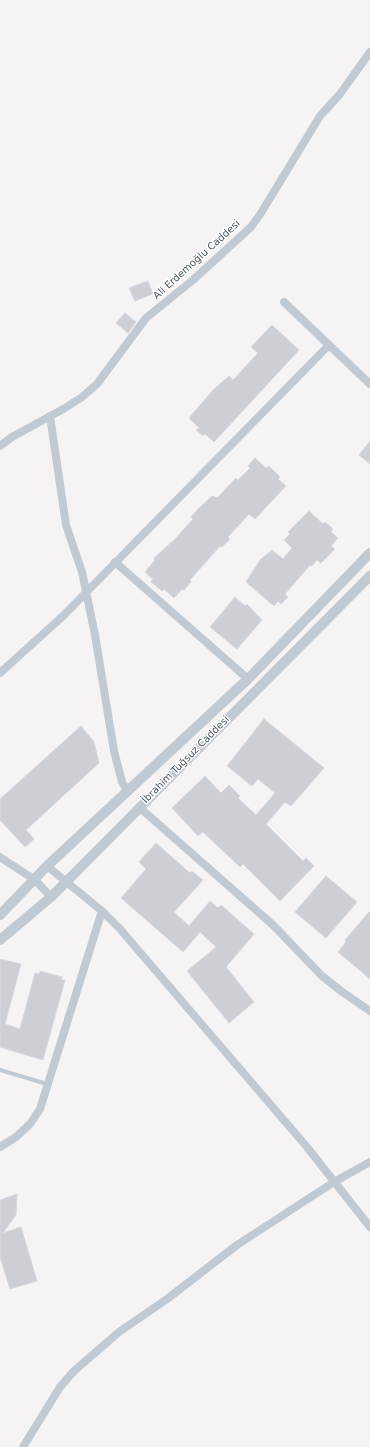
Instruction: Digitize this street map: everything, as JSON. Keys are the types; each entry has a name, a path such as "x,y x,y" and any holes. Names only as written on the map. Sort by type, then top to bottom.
{"street":[{"name":"Ali Erdemoğlu Caddesi","path":"0,446 17,434 82,397 96,384 146,318 192,280 251,226 261,213 320,116 340,94 370,52"},
{"path":"284,302 370,384"},
{"path":"0,673 116,562 329,345"},
{"path":"50,416 66,525 86,591 96,635 114,751 122,782 128,792"},
{"name":"İbrahim Tuğsuz Caddesi","path":"0,915 47,866 248,679 370,553"},
{"path":"116,562 248,679"},
{"name":"İbrahim Tuğsuz Caddesi","path":"0,940 51,898 139,807 370,576"},
{"path":"139,807 273,925 322,976 341,992 370,1011"},
{"path":"0,856 35,880 51,898"},
{"path":"47,866 102,911 165,980 370,1227"},
{"path":"0,1147 16,1137 30,1124 40,1109 102,911"},
{"path":"23,1447 60,1387 74,1371 97,1351 237,1245 334,1182 370,1162"}],"lane":[{"path":"0,1070 47,1084"}],"building":[{"path":"148,281 153,294 135,301 129,288"},
{"path":"125,313 136,322 128,333 116,323"},
{"path":"272,325 299,350 214,442 205,434 203,436 196,430 199,428 189,418 213,390 229,376 233,380 258,353 251,347"},
{"path":"370,441 370,464 359,455"},
{"path":"255,458 266,468 269,466 280,477 278,479 286,486 255,519 249,514 228,537 230,539 222,547 220,546 190,580 191,582 184,590 182,589 174,598 164,589 162,591 151,582 153,579 145,572 155,560 154,558 175,539 193,519 191,517 198,509 212,496 217,498 236,478 238,480 250,468 248,466"},
{"path":"309,511 323,524 325,522 333,529 331,532 338,538 331,546 335,549 321,563 317,560 312,566 310,565 285,594 288,597 281,604 278,601 274,606 246,582 260,560 272,550 283,559 292,548 284,540 290,534 288,532"},
{"path":"235,597 245,606 247,604 262,620 237,649 210,627"},
{"path":"264,719 324,768 291,806 285,802 266,824 303,861 306,858 314,866 280,901 243,864 240,867 203,832 198,836 172,808 205,776 221,793 229,785 240,796 238,798 256,815 275,793 258,779 252,786 227,766"},
{"path":"81,726 94,742 99,763 26,830 34,839 25,847 0,820 0,799"},
{"path":"156,843 190,873 192,871 203,880 174,912 189,926 210,901 218,908 221,905 254,934 226,967 254,1002 229,1023 187,971 216,947 200,932 183,952 121,898 146,869 139,862"},
{"path":"326,876 357,902 326,938 295,912"},
{"path":"370,911 370,979 338,952 346,942 345,940"},
{"path":"0,959 21,964 5,1024 20,1029 35,973 39,974 40,971 62,977 61,980 65,980 43,1060 0,1047"},
{"path":"17,1194 16,1215 3,1233 21,1227 37,1281 10,1289 0,1257 0,1200"}]}
